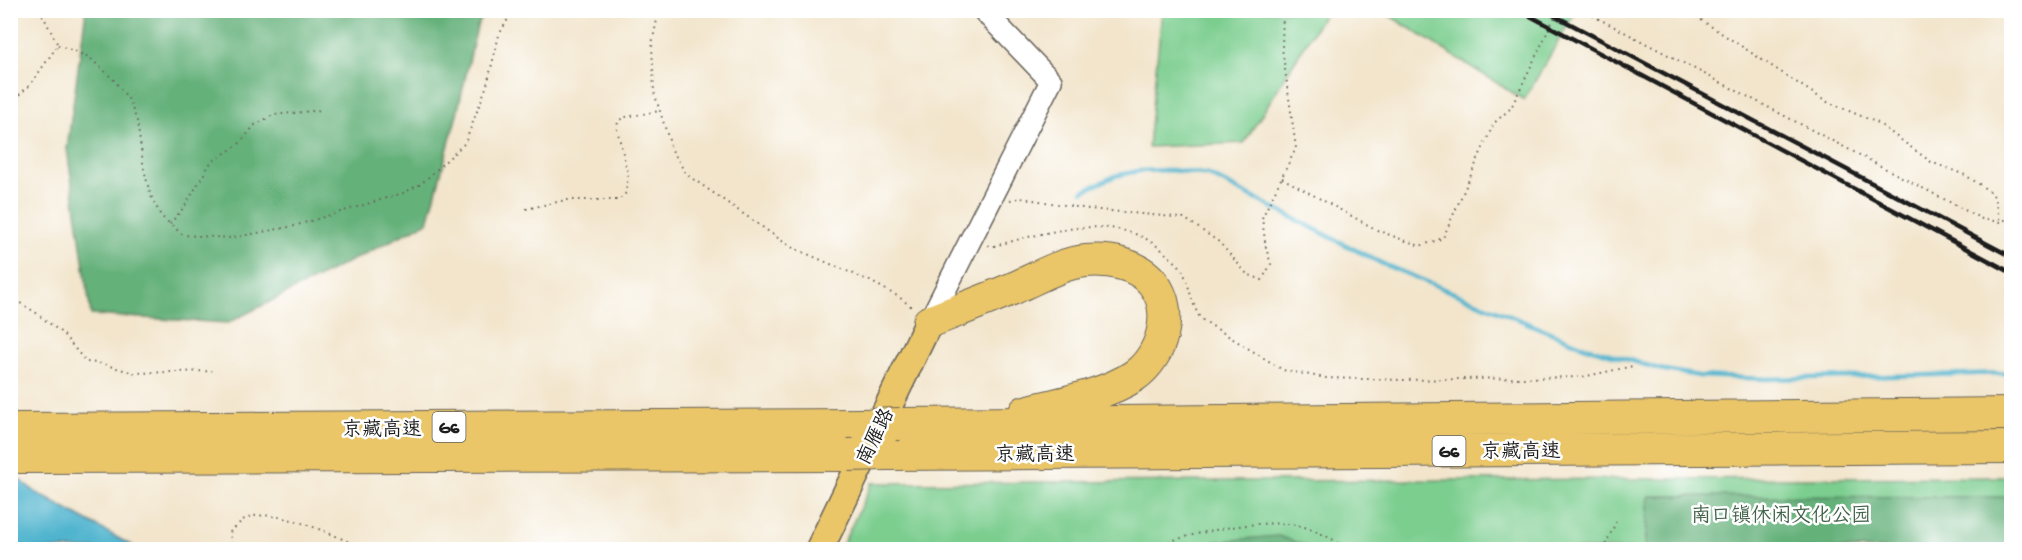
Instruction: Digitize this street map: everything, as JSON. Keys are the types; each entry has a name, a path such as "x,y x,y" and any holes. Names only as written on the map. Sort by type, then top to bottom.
{"highway":[{"path":"928,322 1067,264 1108,261 1132,267 1153,283 1164,317 1162,339 1152,359 1134,376 1112,387 1057,404 980,423"},
{"name":"京藏高速","path":"23,430 2012,414"},
{"name":"京藏高速","path":"10,457 2012,447"}],"main road":[{"name":"南雁路","path":"819,549 928,322"}],"street":[{"path":"928,322 991,203 1051,81 983,10"}],"path":[{"path":"40,10 58,45 89,57 114,80 129,100 137,121 150,194 161,216 183,235 231,238 294,226 404,193 421,184 465,143 487,85 499,35 513,10"},
{"path":"659,10 652,44 654,92 672,150 686,174 790,247 870,281 899,297 928,322"},
{"path":"991,203 1021,198 1089,209 1184,218 1219,242 1247,274 1262,280 1271,264 1266,248 1262,218 1296,148 1282,48 1283,10"},
{"path":"1282,178 1379,231 1420,246 1443,238 1494,123 1511,108 1558,10"},
{"path":"1582,10 1982,219 2000,222 2012,217"},
{"path":"1686,10 1825,101 1878,123 1930,162 1965,175 1982,186 1994,196 2000,222"},
{"path":"10,103 30,85 58,45"},
{"path":"170,224 185,206 211,162 238,145 255,125 273,115 322,110"},
{"path":"526,210 566,200 619,200 626,194 628,174 617,129 618,121 626,117 660,111"},
{"path":"970,242 994,246 1081,227 1111,227 1130,231 1159,247 1181,268 1194,310 1201,319 1283,370 1315,376 1402,380 1582,377 1633,366"},
{"path":"10,297 35,312 63,334 86,363 99,363 134,373 212,371"},
{"path":"232,549 230,532 244,519 263,516 298,522 367,549"},
{"path":"1603,549 1616,522"},
{"path":"1140,549 1181,537 1256,525 1297,525 1352,549"},
{"path":"1322,549 1336,542"}],"green space":[{"path":"86,10 486,11 477,27 456,118 428,222 228,323 91,315 67,149"},
{"path":"1162,10 1326,11 1244,143 1148,147"},
{"path":"1382,11 1576,11 1524,100"},
{"name":"南口镇休闲文化公园","path":"2011,477 2011,549 840,550 872,483"},
{"path":"1649,496 2011,497 2011,549 1645,549"},
{"path":"1278,536 1309,547 1183,549 1213,542"}],"water":[{"path":"11,473 37,493 138,549 11,549"}],"waterway":[{"path":"1083,191 1115,176 1138,171 1171,170 1209,175 1383,264 1586,347 1659,369 1699,376 1767,379 2012,373"}],"railway":[{"path":"1519,10 2012,273"},
{"path":"1544,10 2012,257"}]}
